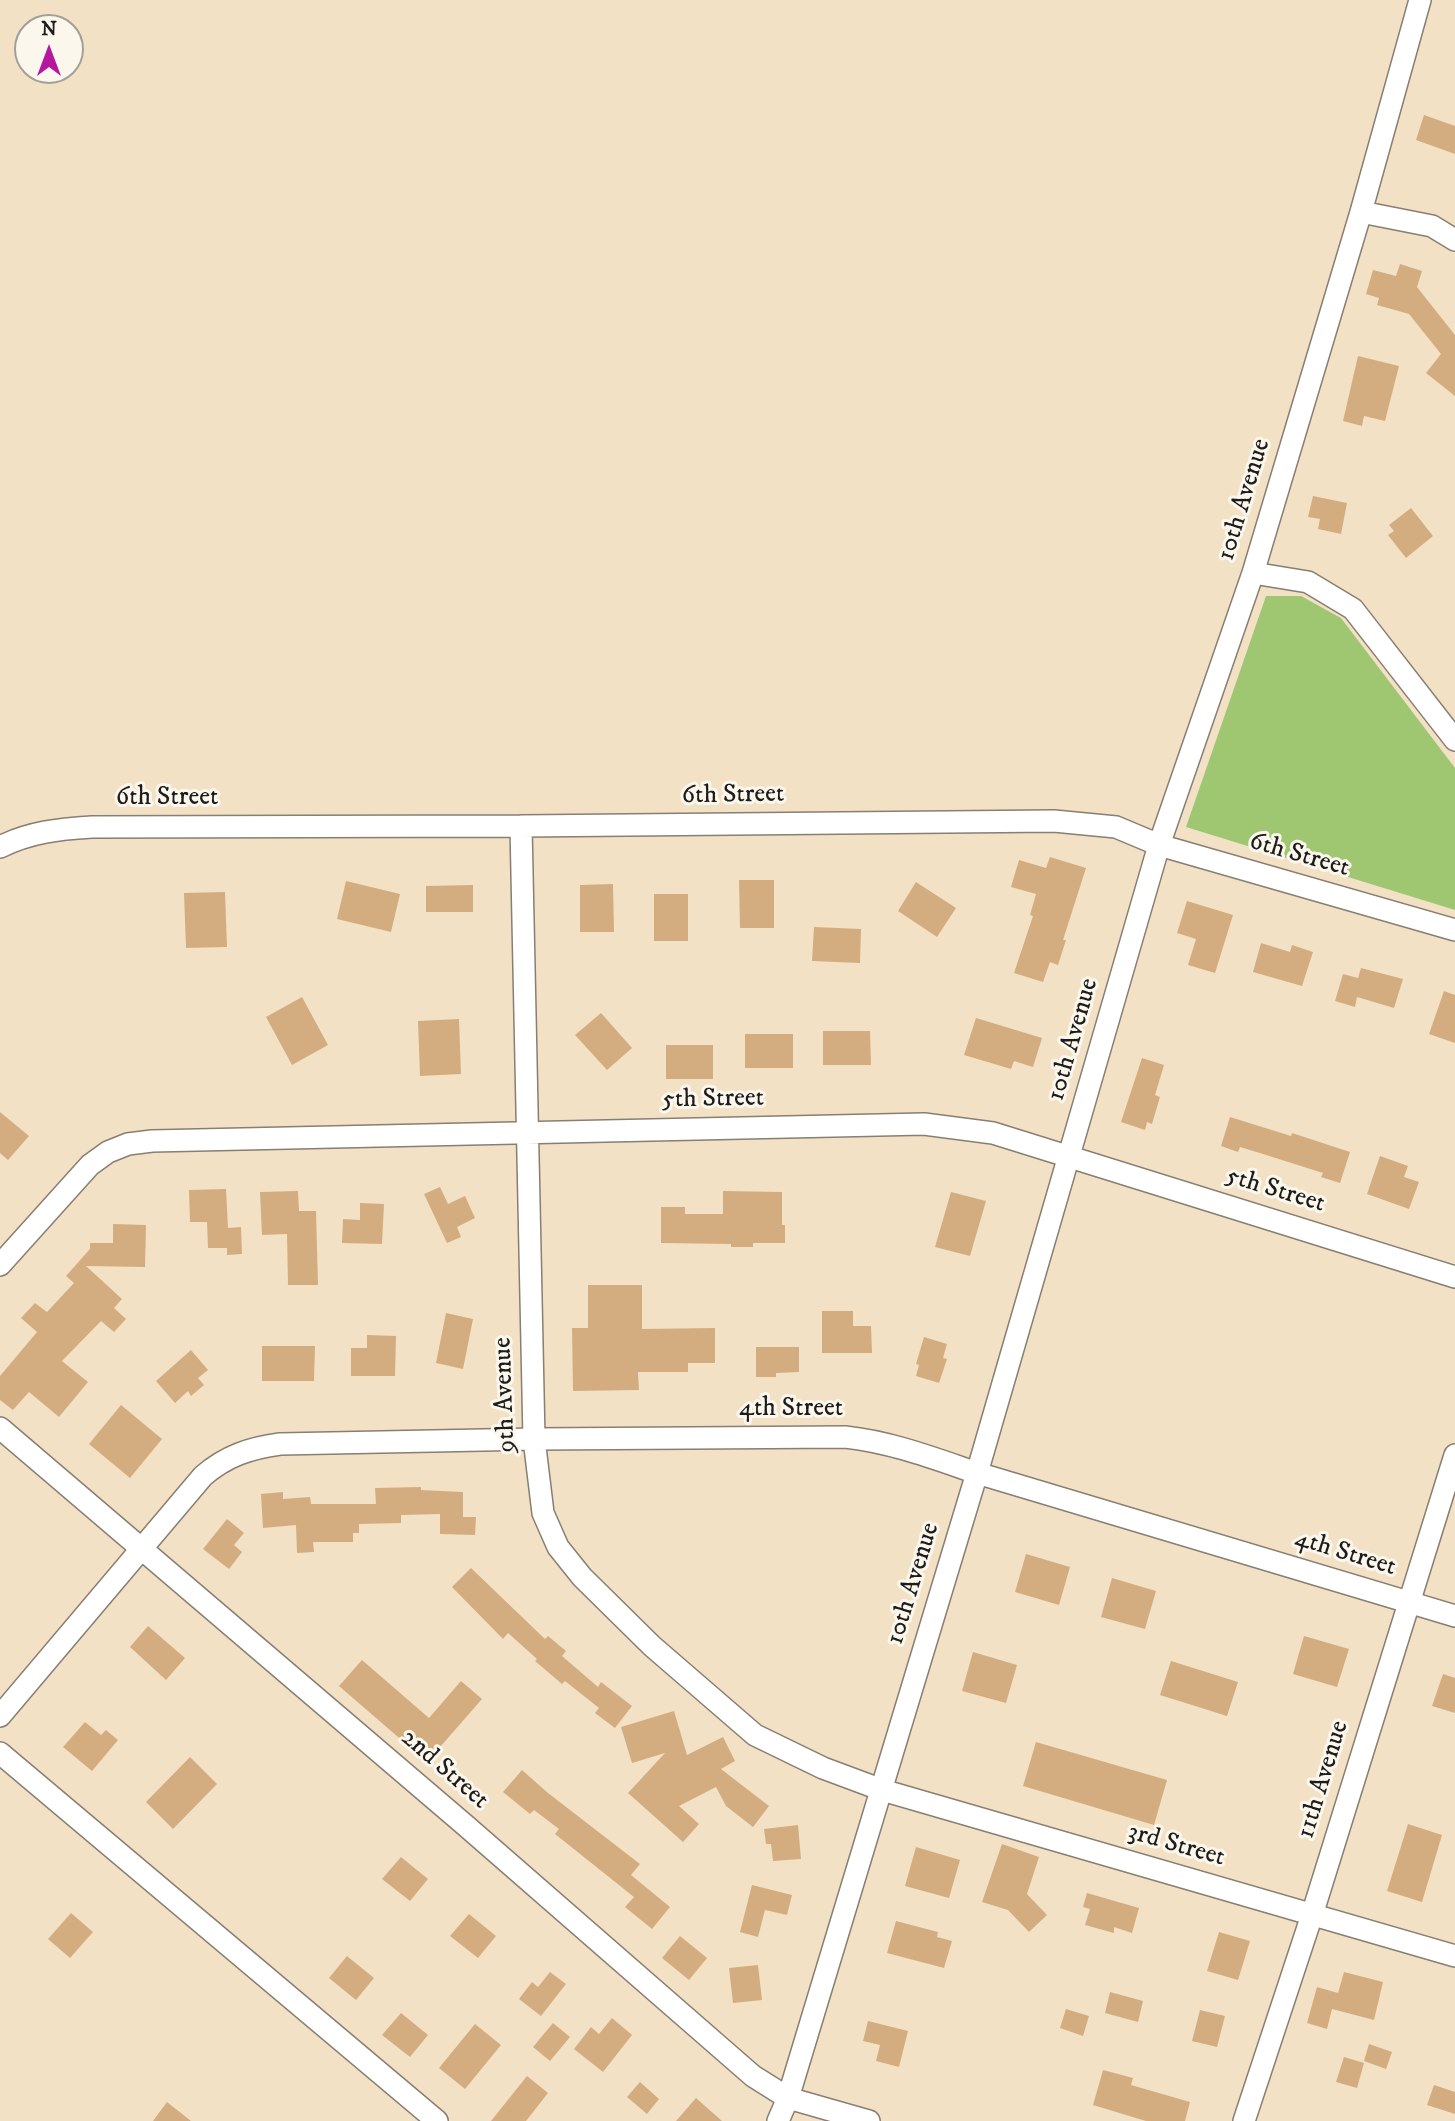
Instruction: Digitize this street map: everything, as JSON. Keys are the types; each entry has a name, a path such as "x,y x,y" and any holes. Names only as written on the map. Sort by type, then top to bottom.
{"street":[{"name":"10th Avenue","path":"778,2121 788,2098 977,1473 1159,845 1253,573 1420,0"},
{"path":"1360,212 1432,226 1455,240"},
{"path":"1253,573 1308,582 1353,610 1455,740"},
{"name":"6th Street","path":"0,847 20,837 42,832 92,827 1054,821 1116,827 1159,845 1455,930"},
{"name":"9th Avenue","path":"521,826 534,1439 543,1513 558,1547 582,1577 652,1646 755,1735 823,1768 882,1790"},
{"name":"5th Street","path":"0,1265 90,1165 108,1152 128,1144 528,1131 924,1124 993,1133 1070,1155 1455,1277"},
{"name":"2nd Street","path":"0,1428 465,1825 753,2076 788,2098 869,2121"},
{"name":"4th Street","path":"0,1716 203,1476 217,1464 254,1448 280,1444 845,1437 901,1447 977,1473 1455,1616"},
{"name":"11th Avenue","path":"1244,2121 1312,1914 1455,1455"},
{"path":"0,1753 437,2121"},
{"name":"3rd Street","path":"882,1790 1455,1956"}],"green space":[{"path":"1266,596 1301,596 1341,618 1455,768 1455,910 1186,827"}],"building":[{"path":"1424,115 1455,126 1455,154 1416,140"},
{"path":"1400,264 1422,271 1417,287 1455,335 1455,396 1426,373 1441,354 1409,314 1377,305 1379,298 1366,294 1373,270 1396,276"},
{"path":"1358,356 1399,366 1385,421 1364,416 1362,426 1343,421"},
{"path":"1313,496 1347,503 1341,534 1318,529 1320,519 1308,517"},
{"path":"1411,508 1433,536 1406,558 1388,535 1394,531 1389,525"},
{"path":"1050,857 1086,868 1063,940 1066,940 1058,965 1050,962 1043,982 1014,973 1033,916 1030,915 1036,894 1011,887 1019,860 1046,868"},
{"path":"739,880 774,880 774,928 740,928"},
{"path":"346,881 400,894 391,932 337,919"},
{"path":"916,882 956,908 937,937 898,911"},
{"path":"613,884 614,932 580,932 580,885"},
{"path":"473,885 473,912 426,912 426,886"},
{"path":"225,892 227,947 186,948 184,893"},
{"path":"654,894 688,894 688,941 654,941"},
{"path":"1187,901 1233,915 1215,973 1188,965 1196,939 1177,933"},
{"path":"814,927 861,929 860,963 812,961"},
{"path":"1261,943 1290,952 1292,945 1313,952 1302,986 1253,972"},
{"path":"1361,968 1403,979 1394,1008 1357,997 1355,1007 1335,1001 1343,974 1358,978"},
{"path":"1444,991 1455,995 1455,1043 1429,1034"},
{"path":"302,997 328,1045 292,1065 266,1017"},
{"path":"601,1013 632,1048 607,1070 575,1035"},
{"path":"976,1018 1042,1038 1033,1067 1014,1061 1011,1069 964,1055"},
{"path":"459,1019 461,1074 420,1076 418,1021"},
{"path":"823,1031 870,1031 871,1065 823,1065"},
{"path":"745,1034 793,1034 793,1068 745,1068"},
{"path":"666,1045 713,1045 713,1079 666,1079"},
{"path":"1142,1058 1164,1065 1155,1095 1160,1097 1152,1124 1147,1122 1145,1130 1121,1122"},
{"path":"0,1112 29,1136 8,1160 0,1153"},
{"path":"1230,1117 1350,1152 1340,1183 1321,1177 1323,1173 1263,1154 1240,1147 1238,1152 1221,1146"},
{"path":"1380,1156 1408,1166 1404,1177 1419,1182 1409,1209 1367,1194"},
{"path":"440,1187 448,1204 465,1196 475,1218 457,1227 461,1237 447,1243 424,1194"},
{"path":"226,1189 228,1228 241,1227 242,1254 227,1255 227,1248 208,1248 207,1222 190,1222 189,1190"},
{"path":"298,1191 299,1211 316,1211 318,1285 288,1285 287,1234 262,1235 260,1192"},
{"path":"723,1191 782,1192 785,1243 753,1243 753,1247 731,1247 731,1244 661,1243 661,1207 685,1207 685,1214 723,1214"},
{"path":"951,1192 986,1201 970,1256 935,1247"},
{"path":"360,1203 384,1204 382,1244 342,1243 343,1219 360,1220"},
{"path":"113,1224 146,1225 145,1267 86,1266 122,1299 114,1308 126,1319 114,1332 101,1321 62,1361 88,1382 59,1417 29,1392 13,1410 0,1400 0,1376 37,1332 21,1318 35,1303 47,1312 74,1283 66,1276 90,1249 90,1243 113,1243"},
{"path":"588,1285 642,1285 642,1329 715,1328 715,1363 688,1363 688,1372 638,1372 639,1390 573,1391 572,1328 588,1328"},
{"path":"822,1311 853,1311 853,1326 871,1326 872,1353 822,1353"},
{"path":"446,1313 473,1319 463,1369 436,1363"},
{"path":"367,1335 396,1336 395,1376 351,1376 351,1348 367,1348"},
{"path":"924,1337 947,1344 943,1358 947,1359 939,1383 916,1376 919,1365 916,1364"},
{"path":"262,1346 315,1346 314,1381 262,1381"},
{"path":"756,1347 799,1347 799,1372 776,1373 776,1377 756,1377"},
{"path":"191,1350 208,1370 198,1378 204,1385 191,1396 188,1391 175,1403 156,1381"},
{"path":"121,1405 162,1439 130,1478 89,1444"},
{"path":"421,1487 421,1490 463,1492 463,1517 476,1517 475,1535 440,1534 440,1514 401,1515 401,1523 359,1524 359,1533 353,1533 353,1542 313,1542 314,1552 297,1553 296,1525 263,1528 261,1494 283,1492 283,1499 310,1497 311,1504 376,1504 375,1488"},
{"path":"227,1519 244,1533 234,1545 242,1552 229,1569 203,1549"},
{"path":"1026,1554 1070,1567 1059,1605 1015,1592"},
{"path":"471,1568 545,1639 548,1636 566,1651 562,1656 598,1687 601,1682 632,1706 615,1728 595,1713 599,1708 565,1681 562,1684 508,1633 503,1639 452,1587"},
{"path":"1112,1578 1156,1591 1145,1629 1101,1617"},
{"path":"148,1626 185,1658 166,1680 130,1647"},
{"path":"1304,1636 1349,1649 1337,1687 1293,1674"},
{"path":"973,1652 1017,1665 1006,1703 962,1691"},
{"path":"362,1660 429,1718 461,1681 482,1699 427,1762 339,1686"},
{"path":"1171,1661 1238,1682 1227,1716 1160,1695"},
{"path":"1443,1674 1455,1678 1455,1713 1432,1706"},
{"path":"674,1711 687,1755 723,1737 735,1761 721,1769 769,1806 753,1827 726,1806 716,1787 679,1806 699,1824 683,1842 628,1793 665,1753 632,1763 621,1727"},
{"path":"85,1722 101,1735 106,1730 118,1740 92,1771 63,1747"},
{"path":"1036,1742 1167,1780 1154,1825 1023,1786"},
{"path":"190,1757 217,1784 173,1829 146,1802"},
{"path":"522,1770 640,1864 631,1875 670,1907 652,1929 625,1907 634,1897 555,1834 559,1829 534,1810 530,1814 503,1792"},
{"path":"1408,1824 1442,1835 1422,1902 1387,1891"},
{"path":"798,1825 801,1859 773,1861 771,1844 766,1844 764,1829"},
{"path":"1002,1844 1039,1857 1027,1894 1047,1915 1029,1932 1008,1910 982,1902"},
{"path":"916,1847 960,1860 949,1898 905,1886"},
{"path":"401,1857 428,1879 410,1901 382,1879"},
{"path":"752,1885 792,1895 787,1915 765,1910 758,1937 740,1932"},
{"path":"1087,1893 1139,1908 1132,1933 1114,1927 1114,1933 1085,1925 1090,1909 1083,1907"},
{"path":"71,1913 93,1932 70,1958 48,1939"},
{"path":"469,1914 496,1936 478,1958 450,1936"},
{"path":"896,1921 938,1932 937,1937 952,1941 944,1968 887,1953"},
{"path":"1219,1932 1250,1941 1238,1980 1207,1971"},
{"path":"680,1936 707,1958 689,1980 662,1958"},
{"path":"347,1956 374,1978 356,2000 329,1978"},
{"path":"758,1965 762,2000 733,2003 729,1968"},
{"path":"550,1972 566,1984 541,2016 519,1999 532,1982 538,1987"},
{"path":"1344,1972 1383,1982 1374,2020 1332,2009 1327,2029 1307,2023 1317,1987 1338,1993"},
{"path":"1110,1992 1143,2001 1138,2022 1105,2013"},
{"path":"1066,2009 1089,2016 1083,2036 1060,2028"},
{"path":"1200,2010 1225,2016 1217,2047 1192,2041"},
{"path":"401,2013 428,2035 410,2057 382,2035"},
{"path":"612,2018 632,2035 603,2072 574,2049 591,2027 599,2034"},
{"path":"868,2021 908,2031 899,2067 876,2061 880,2045 863,2041"},
{"path":"553,2023 570,2037 550,2061 533,2047"},
{"path":"475,2024 501,2045 465,2089 439,2068"},
{"path":"1369,2044 1392,2052 1386,2069 1364,2061"},
{"path":"1344,2057 1364,2063 1357,2088 1336,2082"},
{"path":"1103,2070 1133,2078 1131,2085 1190,2102 1185,2121 1146,2121 1093,2105"},
{"path":"527,2076 548,2093 526,2121 491,2121"},
{"path":"640,2082 659,2099 647,2114 627,2097"},
{"path":"1434,2085 1455,2092 1455,2114 1427,2105"},
{"path":"696,2098 722,2121 676,2121"},
{"path":"167,2102 191,2121 153,2121"}]}
